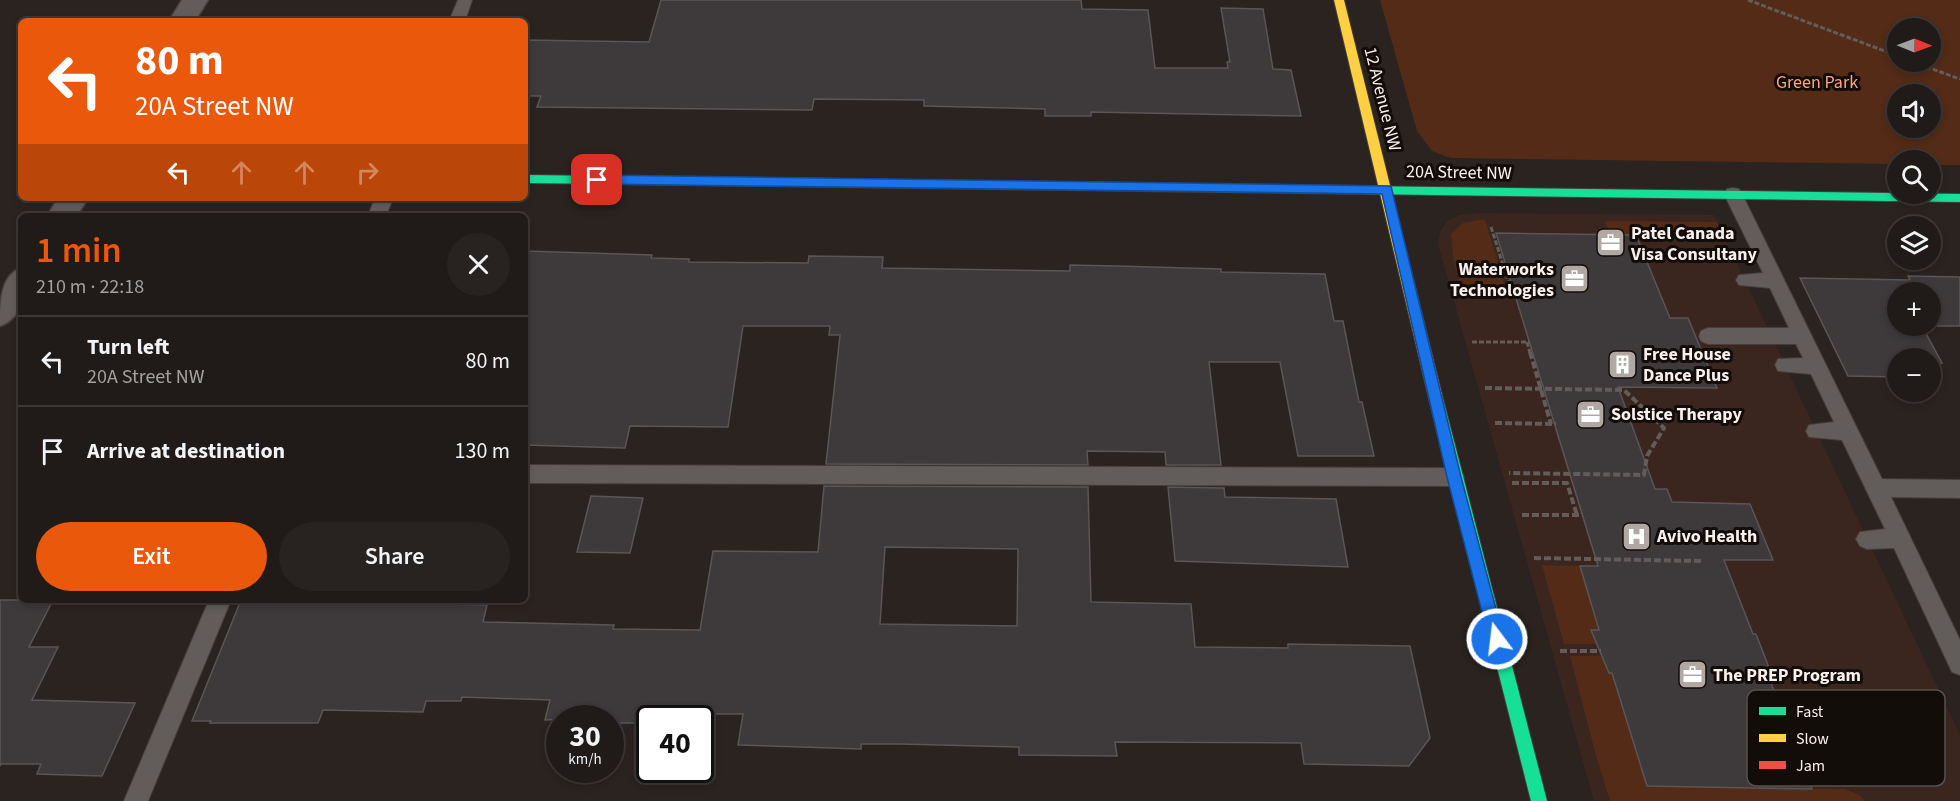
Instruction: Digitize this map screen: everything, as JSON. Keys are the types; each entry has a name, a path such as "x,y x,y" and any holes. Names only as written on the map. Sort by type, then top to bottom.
{"street":[{"path":"184,18 195,0"},
{"name":"12 Avenue NW","path":"1339,0 1387,189 1454,477 1539,801"},
{"name":"20A Street NW","path":"528,179 1960,198"},
{"path":"0,314 18,285"}],"lane":[{"path":"458,18 465,0"},
{"path":"1733,194 1960,664"},
{"path":"1745,280 1776,281"},
{"path":"1708,336 1803,336"},
{"path":"1785,365 1817,366"},
{"path":"1816,431 1849,431"},
{"path":"528,474 1454,477"},
{"path":"1876,488 1960,489"},
{"path":"1867,539 1900,538"},
{"path":"136,801 219,603"}],"path":[{"path":"1748,0 1887,52"},
{"path":"1941,72 1960,79"},
{"path":"1459,295 1514,296 1488,219"},
{"path":"1473,342 1529,342 1541,388 1554,424 1495,423"},
{"path":"1485,388 1624,390 1664,428 1647,456 1644,475 1509,473"},
{"path":"1512,483 1567,483 1580,515 1522,515"},
{"path":"1534,558 1701,561"},
{"path":"1560,651 1601,651"}],"shaded area":[{"path":"1479,213 1714,215 1939,690 1747,690 1747,786 1945,786 1945,703 1960,735 1960,801 1594,801 1438,244 1440,232 1447,221 1459,215"}],"green space":[{"name":"Green Park","path":"1380,0 1960,0 1960,165 1941,165 1941,150 1887,150 1887,164 1451,158 1432,151 1417,131"},
{"path":"1485,219 1507,293 1463,293 1454,263 1451,234 1463,223"},
{"path":"1605,221 1717,222 1726,240 1638,239 1636,235 1610,235"},
{"path":"1542,565 1580,566 1599,630 1599,644 1564,644"},
{"path":"1570,656 1604,656 1609,673 1612,673 1647,786 1845,789 1859,795 1865,801 1610,801"}],"building":[{"path":"661,0 1081,0 1082,9 1148,10 1155,68 1228,68 1227,62 1230,62 1221,8 1263,9 1273,69 1291,70 1301,116 1091,112 1091,116 1045,116 1045,109 924,106 924,100 814,99 812,110 537,107 541,96 528,96 528,40 649,42"},
{"path":"1496,233 1636,235 1670,318 1688,318 1717,388 1618,387 1655,489 1667,489 1672,502 1750,504 1773,560 1724,560 1773,678 1769,678 1774,690 1747,690 1747,786 1811,786 1812,789 1647,786 1612,673 1609,673 1591,630 1599,630 1580,566 1598,566"},
{"path":"528,251 652,255 651,258 689,259 689,262 808,263 809,256 883,257 882,268 1070,271 1070,265 1325,274 1334,321 1343,321 1359,402 1362,402 1374,456 1298,456 1280,362 1209,362 1221,465 1166,465 1165,452 1087,451 1088,465 826,464 840,335 829,335 830,326 743,326 728,427 630,426 625,448 528,445"},
{"path":"1908,276 1960,277 1960,326 1941,326 1941,282 1887,282 1887,336 1927,336 1934,348 1887,348 1887,377 1848,376 1800,278 1910,280"},
{"path":"824,486 1088,487 1091,602 1191,604 1195,647 1288,648 1288,644 1410,646 1430,738 1409,766 1304,764 1301,743 1115,742 1117,756 1019,755 1019,747 861,744 861,749 738,745 743,714 714,714 714,705 636,705 636,723 624,723 624,705 549,705 550,700 462,697 461,701 426,701 423,712 323,710 318,723 192,721 240,603 487,605 483,622 614,625 613,629 700,630 713,551 818,552","holes":["885,547 1018,549 1017,626 880,624"]},
{"path":"1168,487 1224,488 1225,497 1336,499 1348,567 1175,561"},
{"path":"591,496 643,498 630,553 577,552"},
{"path":"0,600 18,600 18,603 51,603 29,647 58,647 32,700 135,703 102,776 37,774 41,764 1,764 0,766"}],"traffic: fast":[{"path":"528,179 1061,186"},
{"path":"1212,188 1960,198"},
{"path":"1435,395 1539,801"}],"traffic: slow":[{"path":"1339,0 1435,395"}],"traffic: jam":[{"path":"1061,186 1212,188"}],"place":[{"name":"Patel Canada Visa Consultany","path":"1610,243"},
{"name":"Waterworks Technologies","path":"1575,279"},
{"name":"Free House Dance Plus","path":"1622,364"},
{"name":"Solstice Therapy","path":"1590,414"},
{"name":"Avivo Health","path":"1636,536"},
{"name":"The PREP Program","path":"1692,675"}],"route":[{"path":"597,180 1387,189 1454,477 1497,639"}]}
